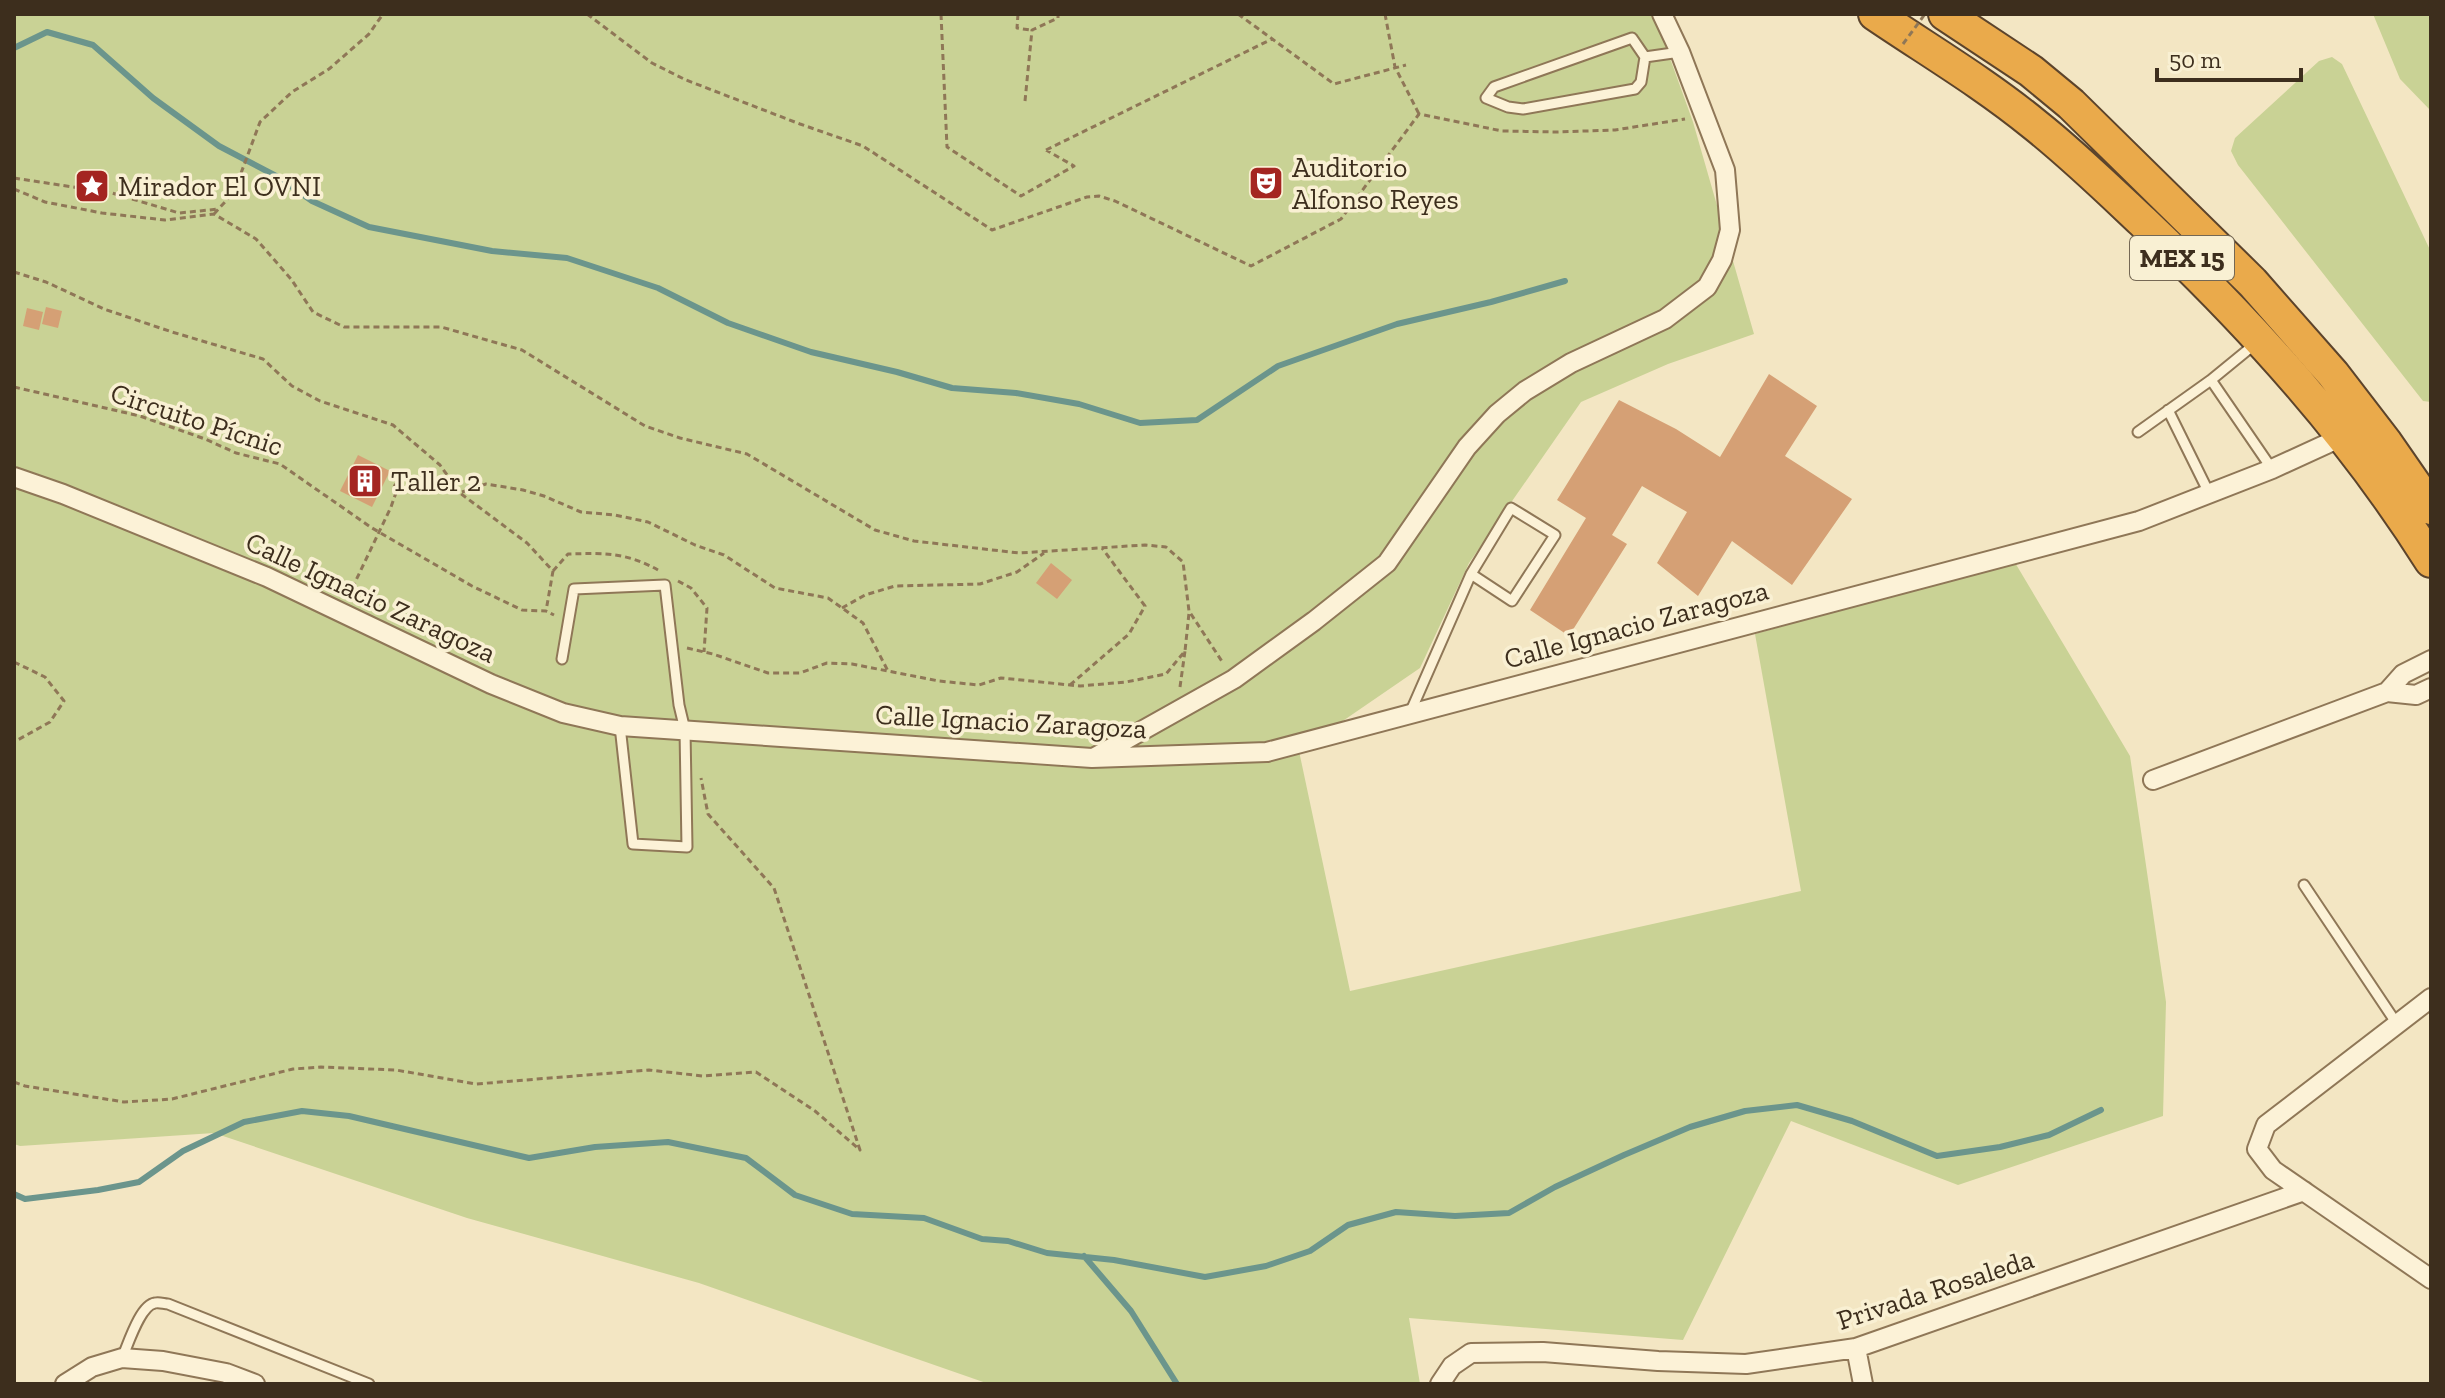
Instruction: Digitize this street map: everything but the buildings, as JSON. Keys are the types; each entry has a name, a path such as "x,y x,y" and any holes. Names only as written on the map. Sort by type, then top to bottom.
{"highway":[{"name":"MEX 15","path":"1875,14 2034,123 2184,260 2260,340 2344,436 2400,512 2431,561"},
{"name":"MEX 15","path":"1945,14 2031,71 2071,104 2241,271 2333,374 2431,508"}],"street":[{"path":"1092,758 1234,679 1387,563 1467,447 1515,398 1571,363 1665,319 1707,287 1722,260 1730,230 1725,170 1680,52 1662,14"},
{"name":"Calle Ignacio Zaragoza","path":"14,477 267,577 491,684 563,713 620,726 1092,758 1267,752 2139,521 2272,469 2344,436"},
{"path":"2387,692 2403,674 2431,660"},
{"path":"2153,780 2387,692 2416,695 2431,688"},
{"path":"2430,1275 2273,1170 2257,1149 2266,1125 2431,998"},
{"name":"Privada Rosaleda","path":"1440,1384 1452,1366 1471,1353 1543,1352 1746,1364 1856,1348 2304,1191"},
{"path":"1856,1348 1863,1384"},
{"path":"65,1384 92,1367 122,1358 163,1361 226,1373 255,1384"}],"lane":[{"path":"1632,38 1645,57 1641,82 1635,89 1623,93 1523,109 1486,98 1494,87 1632,38"},
{"path":"1645,57 1680,52"},
{"path":"2138,432 2211,380 2260,340"},
{"path":"2211,380 2272,469"},
{"path":"2168,410 2209,494"},
{"path":"1410,713 1471,574 1511,508 1555,535 1512,601 1471,574"},
{"path":"562,659 574,589 665,585 685,730 687,847 633,844 620,726"},
{"path":"2304,885 2397,1024"},
{"path":"122,1358 147,1307 155,1303 168,1304 369,1384"}],"path":[{"path":"214,214 234,192 260,122 292,92 329,69 369,34 383,14"},
{"path":"587,14 652,63 800,124 863,146 992,230 1087,197 1099,196 1251,266 1341,219 1419,114"},
{"path":"941,14 947,147 1021,196 1074,166 1046,150 1272,39"},
{"path":"1018,14 1017,28 1032,30 1058,18 1058,14"},
{"path":"1238,14 1334,84 1406,65"},
{"path":"1385,14 1395,67 1419,114"},
{"path":"1903,44 1925,14"},
{"path":"1025,101 1032,30"},
{"path":"1419,114 1502,131 1615,130 1680,118 1707,122"},
{"path":"14,178 112,193 179,213 219,209"},
{"path":"14,189 45,202 102,213 165,220 214,214 256,239 291,279 313,312 344,327 441,327 522,350 645,426 747,454 875,530 914,541 1019,553 1145,545 1166,547 1183,562 1189,611 1180,709"},
{"path":"14,272 46,282 104,309 263,359 292,386 320,401 393,425 440,465 460,493 527,543 553,571 546,611"},
{"name":"Circuito Pícnic","path":"14,387 140,416 236,453 280,464 379,532 472,586 522,610 546,611 568,622"},
{"path":"341,612 398,487 391,483"},
{"path":"460,493 486,484 544,496 581,512 648,522 724,555 775,588 828,598 863,623 888,671"},
{"path":"1070,685 1129,634 1145,606 1102,548"},
{"path":"842,608 865,595 895,586 980,584 1017,572 1047,551"},
{"path":"1189,611 1234,679"},
{"path":"672,645 713,654 768,673 800,673 827,663 852,664 979,685 1001,678 1070,685 1126,682 1166,674 1185,651"},
{"path":"14,662 45,677 64,701 50,722 14,742"},
{"path":"14,1082 124,1102 172,1099 293,1069 321,1067 396,1070 476,1084 649,1070 703,1076 756,1072 815,1111 860,1150 774,888 708,814 701,773"}],"green space":[{"path":"14,14 1654,14 1693,122 1754,334 1668,364 1581,402 1469,563 1420,668 1299,751 1350,991 1801,891 1755,634 2014,561 2130,756 2166,1002 2163,1116 1958,1185 1791,1121 1683,1340 1409,1318 1420,1384 989,1384 699,1283 467,1218 214,1133 14,1144"},
{"path":"2373,14 2431,14 2431,111 2400,79"},
{"path":"2332,57 2342,64 2431,252 2431,402 2423,401 2238,165 2231,151 2235,138 2319,61"}],"waterway":[{"path":"14,48 47,32 93,45 153,98 219,146 278,177 312,201 369,227 492,251 567,258 658,288 728,323 811,352 952,388 1016,393 1079,404 1140,423 1197,420 1278,366 1397,324 1565,281"},
{"path":"14,1194 25,1199 139,1182 183,1151 244,1122 302,1111 349,1116 529,1158 595,1147 668,1142 746,1158 795,1195 852,1214 924,1218 982,1239 1008,1241 1047,1253 1114,1260 1205,1277 1266,1266 1310,1251 1348,1225 1396,1212 1455,1216 1509,1213 1555,1187 1624,1155 1690,1127 1745,1111 1797,1105 1852,1121 1937,1156 2000,1147 2049,1135 2101,1110"},
{"path":"1084,1256 1131,1311 1177,1384"}],"place":[{"name":"Auditorio Alfonso Reyes","path":"1266,183"},
{"name":"Mirador El OVNI","path":"92,186"},
{"name":"Taller 2","path":"365,481"}]}
